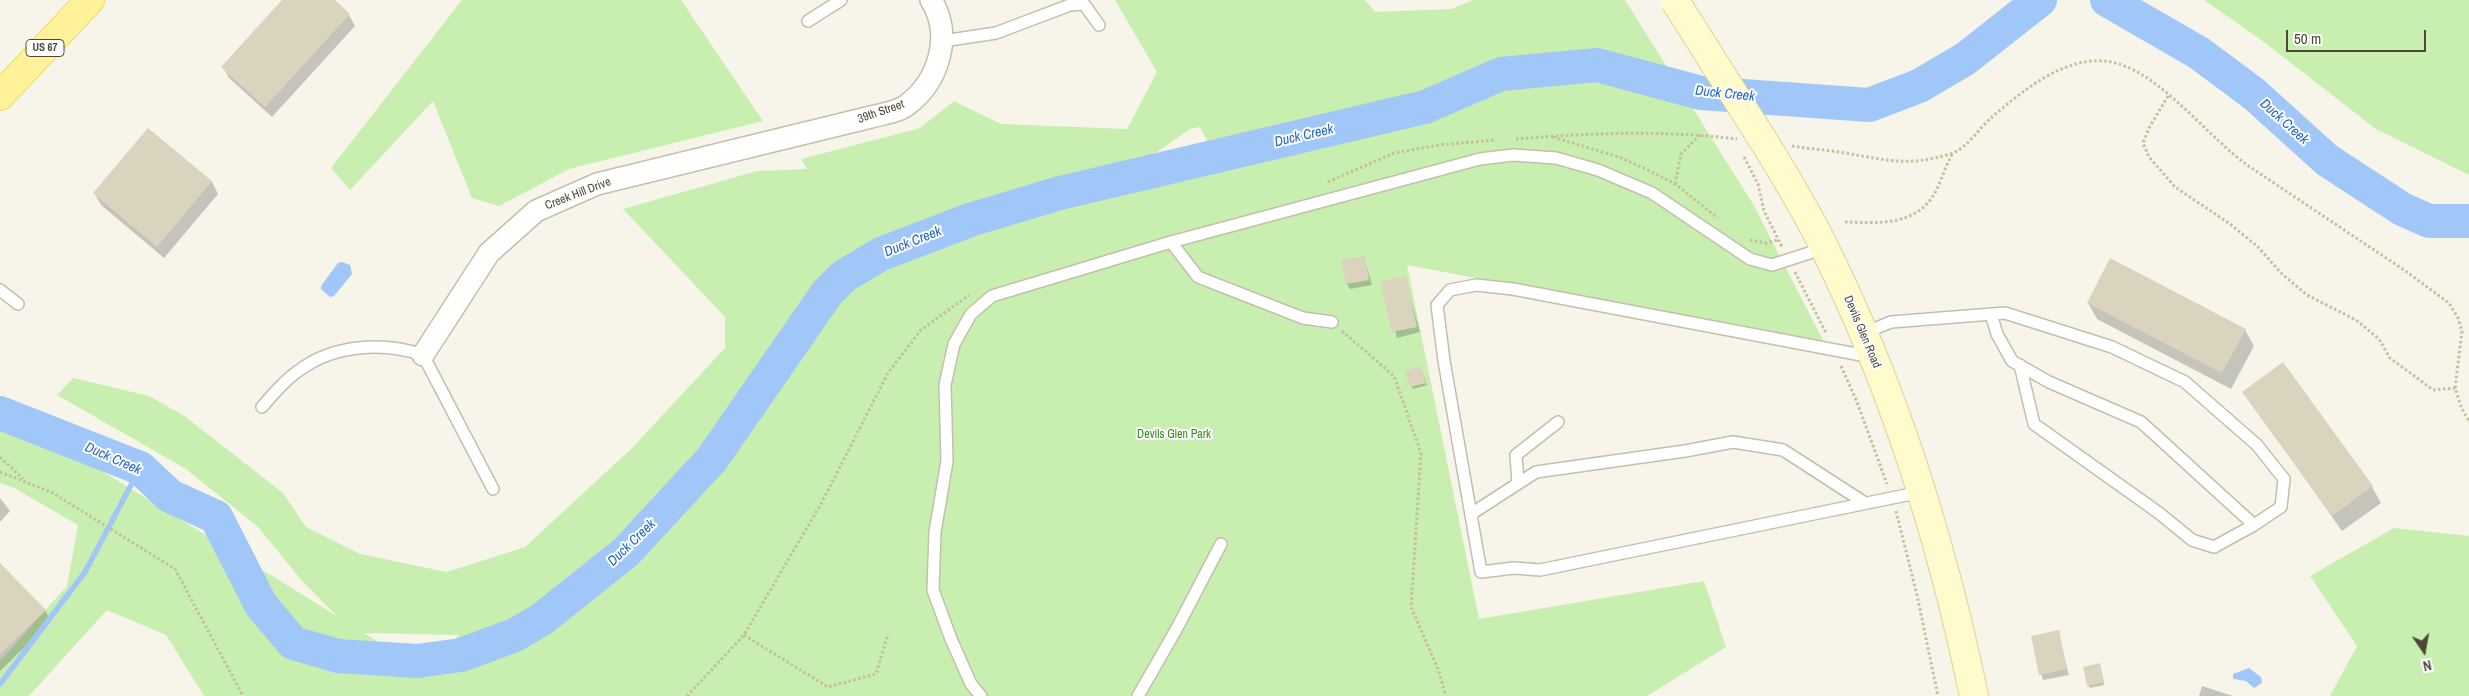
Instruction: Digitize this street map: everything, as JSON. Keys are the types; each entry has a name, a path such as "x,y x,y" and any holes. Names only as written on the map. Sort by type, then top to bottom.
{"main road":[{"name":"US 67","path":"2,91 90,0"},
{"name":"Devils Glen Road","path":"1674,1 1778,151 1825,248 1867,345 1921,492 1950,586 1974,696"}],"street":[{"name":"39th Street","path":"828,128 906,106 926,87 936,66 943,41 939,13 931,0"},
{"name":"Creek Hill Drive","path":"423,354 489,253 536,211 597,184 828,128"}],"lane":[{"path":"808,21 841,0"},
{"path":"943,41 996,34 1070,6 1084,4 1099,24"},
{"path":"981,696 971,684 950,639 933,590 935,532 947,461 945,385 954,344 971,314 992,296 1171,242 1480,159 1513,155 1556,158 1598,170 1652,193 1750,258 1772,265 1825,248"},
{"path":"1171,242 1198,276 1303,318 1332,322"},
{"path":"1921,492 1540,570 1514,568 1481,572 1444,361 1437,305 1450,290 1476,285 1513,289 1834,350 1867,345 1891,322 2006,313 2112,347 2185,382 2257,445 2284,479 2281,507 2254,526 2214,547 2192,540 2159,513 2034,424 2020,365"},
{"path":"0,290 18,304"},
{"path":"1991,314 1997,334 2012,361 2049,382 2141,422 2254,526"},
{"path":"262,407 285,381 302,368 321,358 345,350 370,347 400,347 423,354 493,490"},
{"path":"1518,483 1516,455 1558,422"},
{"path":"1471,514 1536,472 1685,451 1733,442 1783,450 1865,503"},
{"path":"1138,696 1177,628 1221,544"}],"path":[{"path":"1845,222 1889,222 1911,217 1922,210 1934,195 1953,153 2025,91 2055,71 2082,62 2108,61 2126,66 2147,77 2222,147 2404,270 2449,303 2458,318 2462,331 2454,388 2469,421"},
{"path":"2168,96 2149,128 2143,143 2149,157 2175,187 2230,224 2258,247 2282,274 2307,295 2356,320 2379,339 2390,358 2434,390 2454,388"},
{"path":"1513,139 1561,135 1700,135 1746,141"},
{"path":"1675,184 1681,154 1700,135"},
{"path":"1323,184 1394,153 1439,145 1504,140"},
{"path":"1778,151 1845,153 1892,162 1924,161 1953,153"},
{"path":"1744,157 1758,184 1764,211 1811,300 1857,402 1892,498 1917,594 1938,696"},
{"path":"687,696 744,635 822,502 888,372 921,330 966,296 976,292"},
{"path":"1332,322 1394,376 1422,452 1411,607 1438,669 1446,696"},
{"path":"0,457 24,480"},
{"path":"0,472 51,492 175,569 243,696"},
{"path":"744,635 828,687 876,674 888,634"}],"green space":[{"path":"462,0 681,0 763,121 569,169 499,206 472,198 433,101 350,190 331,168"},
{"name":"Devils Glen Park","path":"1115,0 1365,0 1375,12 1451,9 1473,0 1625,0 1753,204 1825,344 1407,265 1479,619 1704,581 1726,647 1647,696 204,696 166,635 107,610 29,696 0,696 0,661 67,586 78,525 14,488 0,483 0,408 337,616 303,582 258,527 186,469 57,395 73,378 149,396 183,415 283,493 306,527 360,554 447,572 525,547 632,448 725,348 725,317 623,209 757,171 807,169 801,159 920,128 954,101 1001,124 1127,129 1157,72","holes":["1200,127 1208,143 1115,180 1100,173 1147,159 1190,129","364,633 459,635 425,671"]},
{"path":"2204,0 2469,0 2469,175 2376,129 2264,42"},
{"path":"2394,528 2469,536 2469,696 2330,696 2357,646 2310,576"}],"water":[{"path":"342,262 350,265 352,274 334,296 330,297 321,289 321,286 338,263"},
{"path":"2249,668 2261,677 2262,683 2254,688 2246,681 2233,679 2233,674"}],"building":[{"path":"282,0 335,0 350,14 265,107 221,67"},
{"path":"148,128 212,181 157,247 93,193"},
{"path":"1365,256 1369,280 1346,284 1341,260"},
{"path":"2110,258 2246,329 2222,373 2087,303"},
{"path":"1406,276 1417,327 1392,332 1380,282"},
{"path":"2283,362 2373,486 2332,516 2242,392"},
{"path":"1421,366 1426,383 1410,387 1405,371"},
{"path":"0,563 46,610 0,654"},
{"path":"2059,630 2067,669 2039,675 2031,636"},
{"path":"2100,663 2104,682 2087,686 2083,667"}],"waterway":[{"name":"Duck Creek","path":"0,413 140,468 170,496 216,517 261,605 293,643 338,656 417,661 461,655 515,635 542,619 626,552 712,459 827,293 844,276 881,254 970,220 1060,193 1425,107 1501,74 1597,65 1701,93 1869,105 1919,86 1965,59 2040,0"},
{"name":"Duck Creek","path":"2107,0 2199,53 2254,94 2327,160 2402,209 2429,221 2469,221"},
{"path":"0,684 85,572 140,468"}]}
